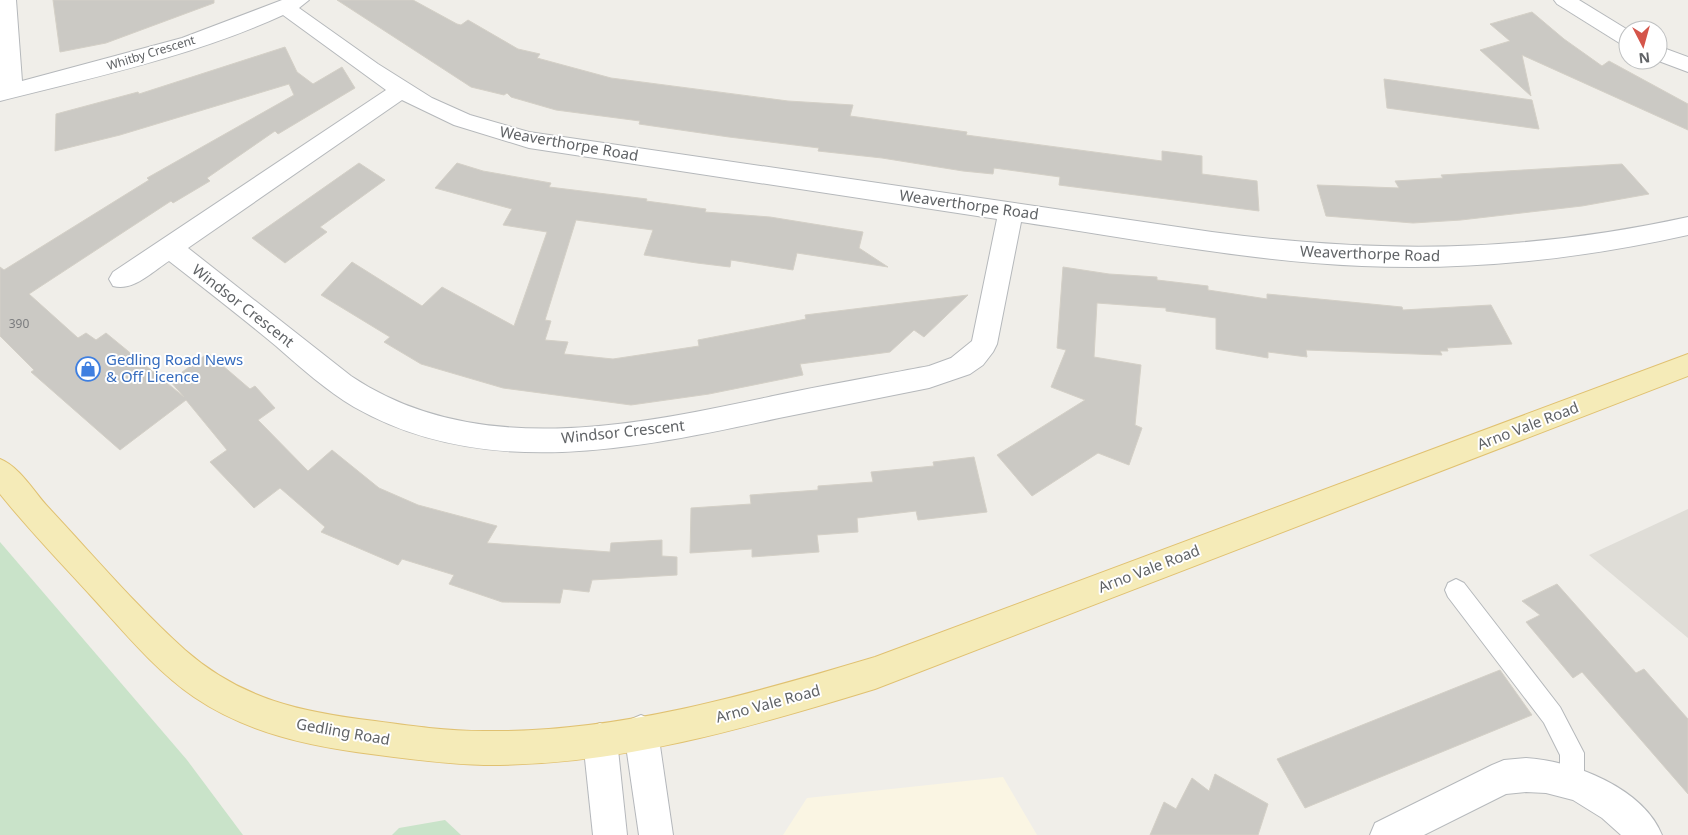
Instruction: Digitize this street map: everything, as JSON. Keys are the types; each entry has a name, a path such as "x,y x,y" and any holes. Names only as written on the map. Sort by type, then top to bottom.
{"main road":[{"name":"Arno Vale Road","path":"600,740 704,720 786,700 874,673 1688,365"},
{"name":"Gedling Road","path":"0,472 166,654 207,687 247,709 286,722 340,735 420,745 488,748 600,740"}],"street":[{"path":"6,0 6,93"},
{"path":"1564,0 1618,33"},
{"name":"Whitby Crescent","path":"6,93 154,52 292,3"},
{"name":"Weaverthorpe Road","path":"292,3 402,90 425,103 472,124 529,140 1284,250 1370,256 1477,256 1570,249 1688,226"},
{"path":"1668,57 1688,66"},
{"path":"122,279 402,90"},
{"name":"Windsor Crescent","path":"170,248 340,384 367,401 410,419 454,432 478,437 536,441 591,437 701,423 929,377 961,367 970,362 984,344 1010,211"},
{"path":"641,732 656,835"},
{"path":"600,740 610,835"},
{"path":"1387,835 1504,777 1524,774 1572,782 1599,793 1626,814 1645,835"}],"lane":[{"path":"1456,590 1552,714 1563,732 1572,753 1572,782"}],"shaded area":[{"path":"1688,509 1688,638 1589,555"},
{"path":"1003,777 1037,835 783,835 807,798"}],"green space":[{"path":"0,542 187,760 243,835 0,835"},
{"path":"445,820 461,835 392,835 399,828"}],"building":[{"path":"53,0 214,0 214,3 106,43 60,52"},
{"path":"337,0 413,0 457,24 461,25 468,20 518,49 540,54 537,58 611,78 788,101 853,105 850,116 967,132 966,135 1162,161 1162,151 1202,156 1202,174 1257,181 1259,211 1059,185 1060,177 994,168 993,174 963,171 882,158 818,151 819,148 639,124 640,121 556,110 511,97 507,93 504,95 471,87"},
{"path":"1532,12 1564,39 1602,66 1609,61 1618,66 1618,70 1626,70 1688,104 1688,130 1522,55 1531,96 1480,50 1510,41 1490,24"},
{"path":"285,47 297,72 313,84 342,67 355,88 278,134 275,131 207,178 210,181 173,203 171,201 29,294 78,338 86,333 96,340 106,333 184,397 170,381 208,353 250,389 255,386 275,408 258,420 308,471 332,450 379,488 418,505 497,526 487,543 610,552 611,543 662,540 662,556 677,557 677,575 592,580 589,592 563,589 560,603 502,602 449,584 454,575 402,559 398,565 321,532 325,527 280,488 254,508 210,462 227,450 186,400 120,450 31,372 34,370 0,336 0,267 4,270 149,180 147,178 294,95 289,84 120,135 55,151 56,114 138,92 139,94"},
{"path":"1384,79 1532,100 1539,129 1387,108"},
{"path":"359,163 385,180 320,227 327,232 285,263 252,238"},
{"path":"457,163 483,171 551,183 549,187 647,199 646,201 706,209 705,212 770,217 863,232 859,248 888,267 797,253 793,270 731,260 730,267 697,263 644,255 653,230 576,220 545,320 551,321 545,340 568,342 564,354 613,359 699,346 698,340 806,319 805,315 968,295 924,337 914,330 890,352 800,364 803,375 709,394 631,405 503,388 421,364 384,342 390,337 321,295 352,262 422,306 442,287 514,326 547,232 503,225 512,209 435,188"},
{"path":"1622,164 1649,194 1582,206 1461,220 1413,223 1326,216 1317,185 1399,188 1395,181 1443,178 1441,175"},
{"path":"1063,267 1109,274 1157,277 1157,280 1208,286 1208,290 1267,299 1267,294 1402,307 1403,310 1491,305 1512,344 1447,348 1448,351 1440,351 1442,355 1306,350 1307,357 1268,352 1268,358 1216,349 1216,318 1166,311 1166,308 1097,303 1094,357 1141,365 1135,425 1142,428 1129,465 1098,453 1032,496 997,455 1085,400 1051,387 1066,350 1057,348"},
{"path":"974,457 987,512 918,520 916,511 857,518 858,532 817,535 819,552 752,557 752,549 690,553 691,508 751,504 750,495 818,490 818,486 873,482 871,472 934,466 933,462"},
{"path":"1557,584 1636,673 1644,669 1688,719 1688,794 1582,672 1573,678 1526,622 1540,615 1522,601"},
{"path":"1500,670 1532,715 1305,808 1277,759"},
{"path":"1215,774 1268,804 1258,835 1150,835 1164,802 1176,809 1192,778 1209,791"}],"place":[{"name":"Gedling Road News & Off Licence","path":"88,369"}]}
